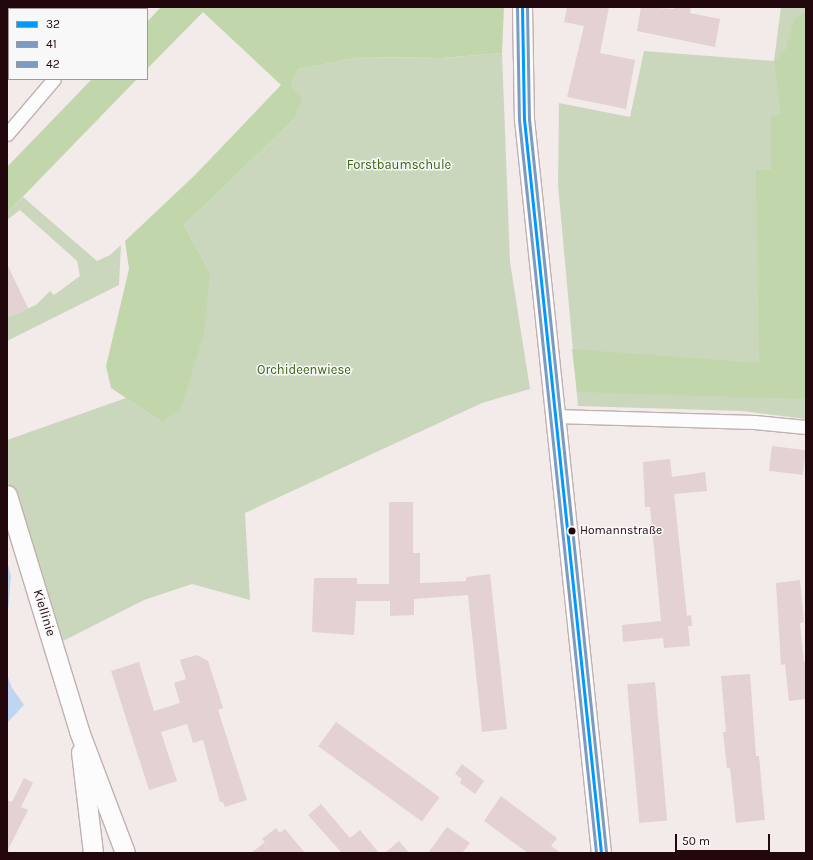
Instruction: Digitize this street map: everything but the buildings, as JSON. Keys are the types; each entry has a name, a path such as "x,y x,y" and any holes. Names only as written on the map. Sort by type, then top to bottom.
{"street":[{"path":"522,7 524,119 601,853"},
{"path":"7,134 53,80"},
{"path":"555,416 754,422 806,427"},
{"name":"Kiellinie","path":"7,495 79,731 125,853"},
{"name":"Kiellinie","path":"79,731 93,853"}],"green space":[{"path":"161,7 504,7 502,53 442,58 362,57 298,69 291,86 302,100 293,120 184,225 210,273 204,334 181,408 162,422 111,388 106,366 129,269 125,241 195,175 281,85 203,12 148,68 148,21"},
{"path":"781,7 806,7 806,419 742,411 578,406 558,185 559,103 630,117 644,51 774,61"},
{"path":"806,13 806,399 577,392 572,349 759,363 756,170 771,170 771,116 781,114 774,61 786,49 794,19"},
{"name":"Orchideenwiese","path":"502,53 510,262 530,389 482,403 245,513 250,600 192,584 144,600 61,642 7,479 7,440 126,398 162,422 210,273 184,225 293,120 291,86 298,69 362,57 442,58"},
{"path":"91,80 136,80 7,213 7,167"},
{"path":"23,197 97,261 110,255 121,245 119,285 7,341 7,317 36,305 50,291 54,295 80,276 77,261 20,210 7,220 7,213"}],"water":[{"path":"7,561 11,576 7,622"},
{"path":"7,675 12,688 24,705 7,723"}],"transit line":[{"name":"41","path":"517,7 519,120 596,853"},
{"name":"32","path":"522,7 524,119 601,853"},
{"name":"42","path":"527,7 529,119 606,852"}],"place":[{"name":"Homannstraße","path":"572,531"}],"park label":[{"name":"Forstbaumschule","path":"399,165"}]}
